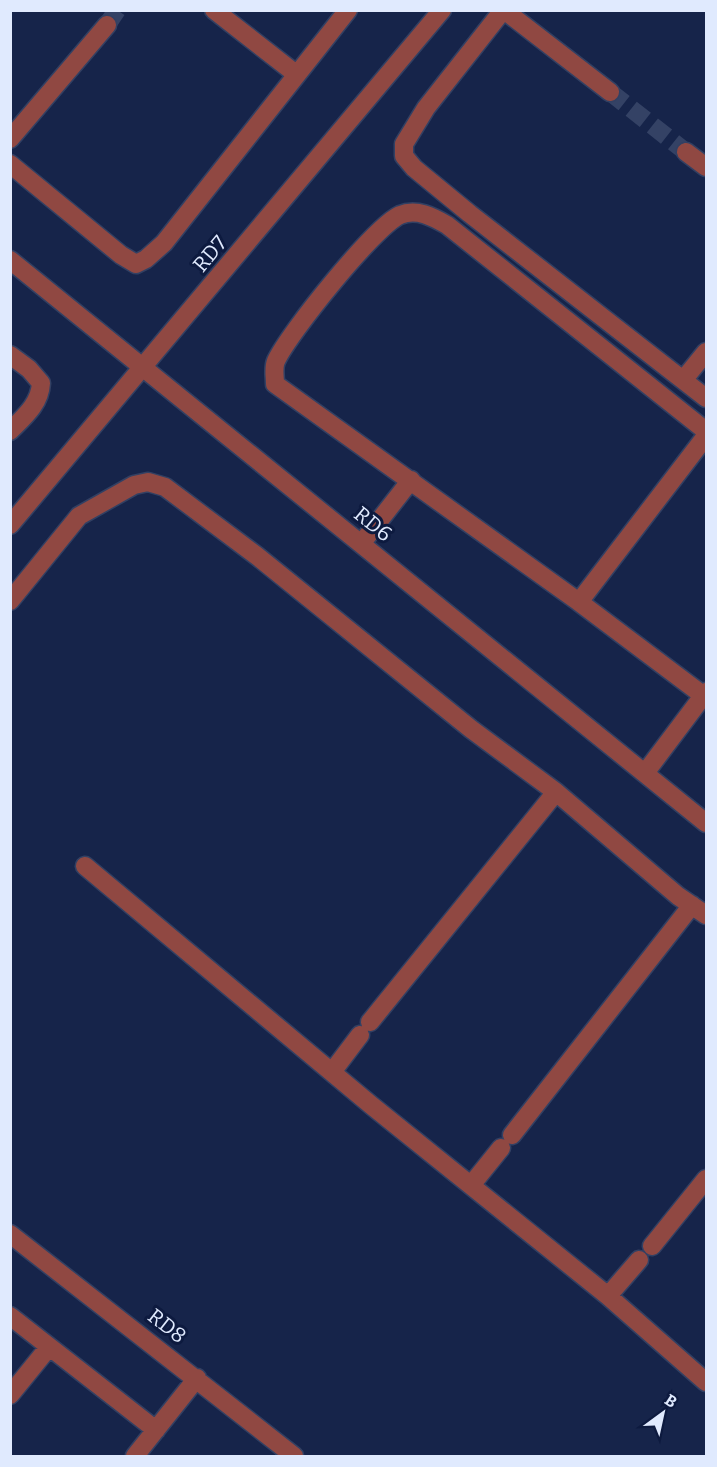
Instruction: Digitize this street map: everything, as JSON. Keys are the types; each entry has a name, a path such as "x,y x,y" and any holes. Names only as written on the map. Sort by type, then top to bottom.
{"lane":[{"path":"214,10 296,74"},
{"path":"10,164 121,255 136,264 146,259 164,243 348,10"},
{"name":"RD7","path":"10,525 442,10"},
{"path":"610,92 503,10 426,108 404,144 404,156 414,168 470,214 706,398"},
{"path":"10,140 107,24"},
{"path":"686,152 706,167"},
{"path":"645,773 705,694 275,384 274,364 293,333 376,232 401,215 409,213 432,216 447,225 706,431"},
{"name":"RD6","path":"10,260 706,823"},
{"path":"684,380 706,352"},
{"path":"10,355 29,369 41,383 40,394 34,405 10,431"},
{"path":"579,602 706,436"},
{"path":"362,544 411,480"},
{"path":"10,601 79,516 134,485 148,482 165,487 257,556 471,729 556,792 678,896 699,910 472,1184"},
{"path":"332,1072 556,792"},
{"path":"85,866 332,1072 608,1296 706,1382"},
{"path":"608,1296 706,1179"},
{"name":"RD8","path":"10,1234 294,1456"},
{"path":"10,1316 156,1430"},
{"path":"10,1395 49,1347"},
{"path":"135,1456 197,1378"}],"tunnel":[{"path":"107,25 117,10"},
{"path":"610,92 686,152"}]}
